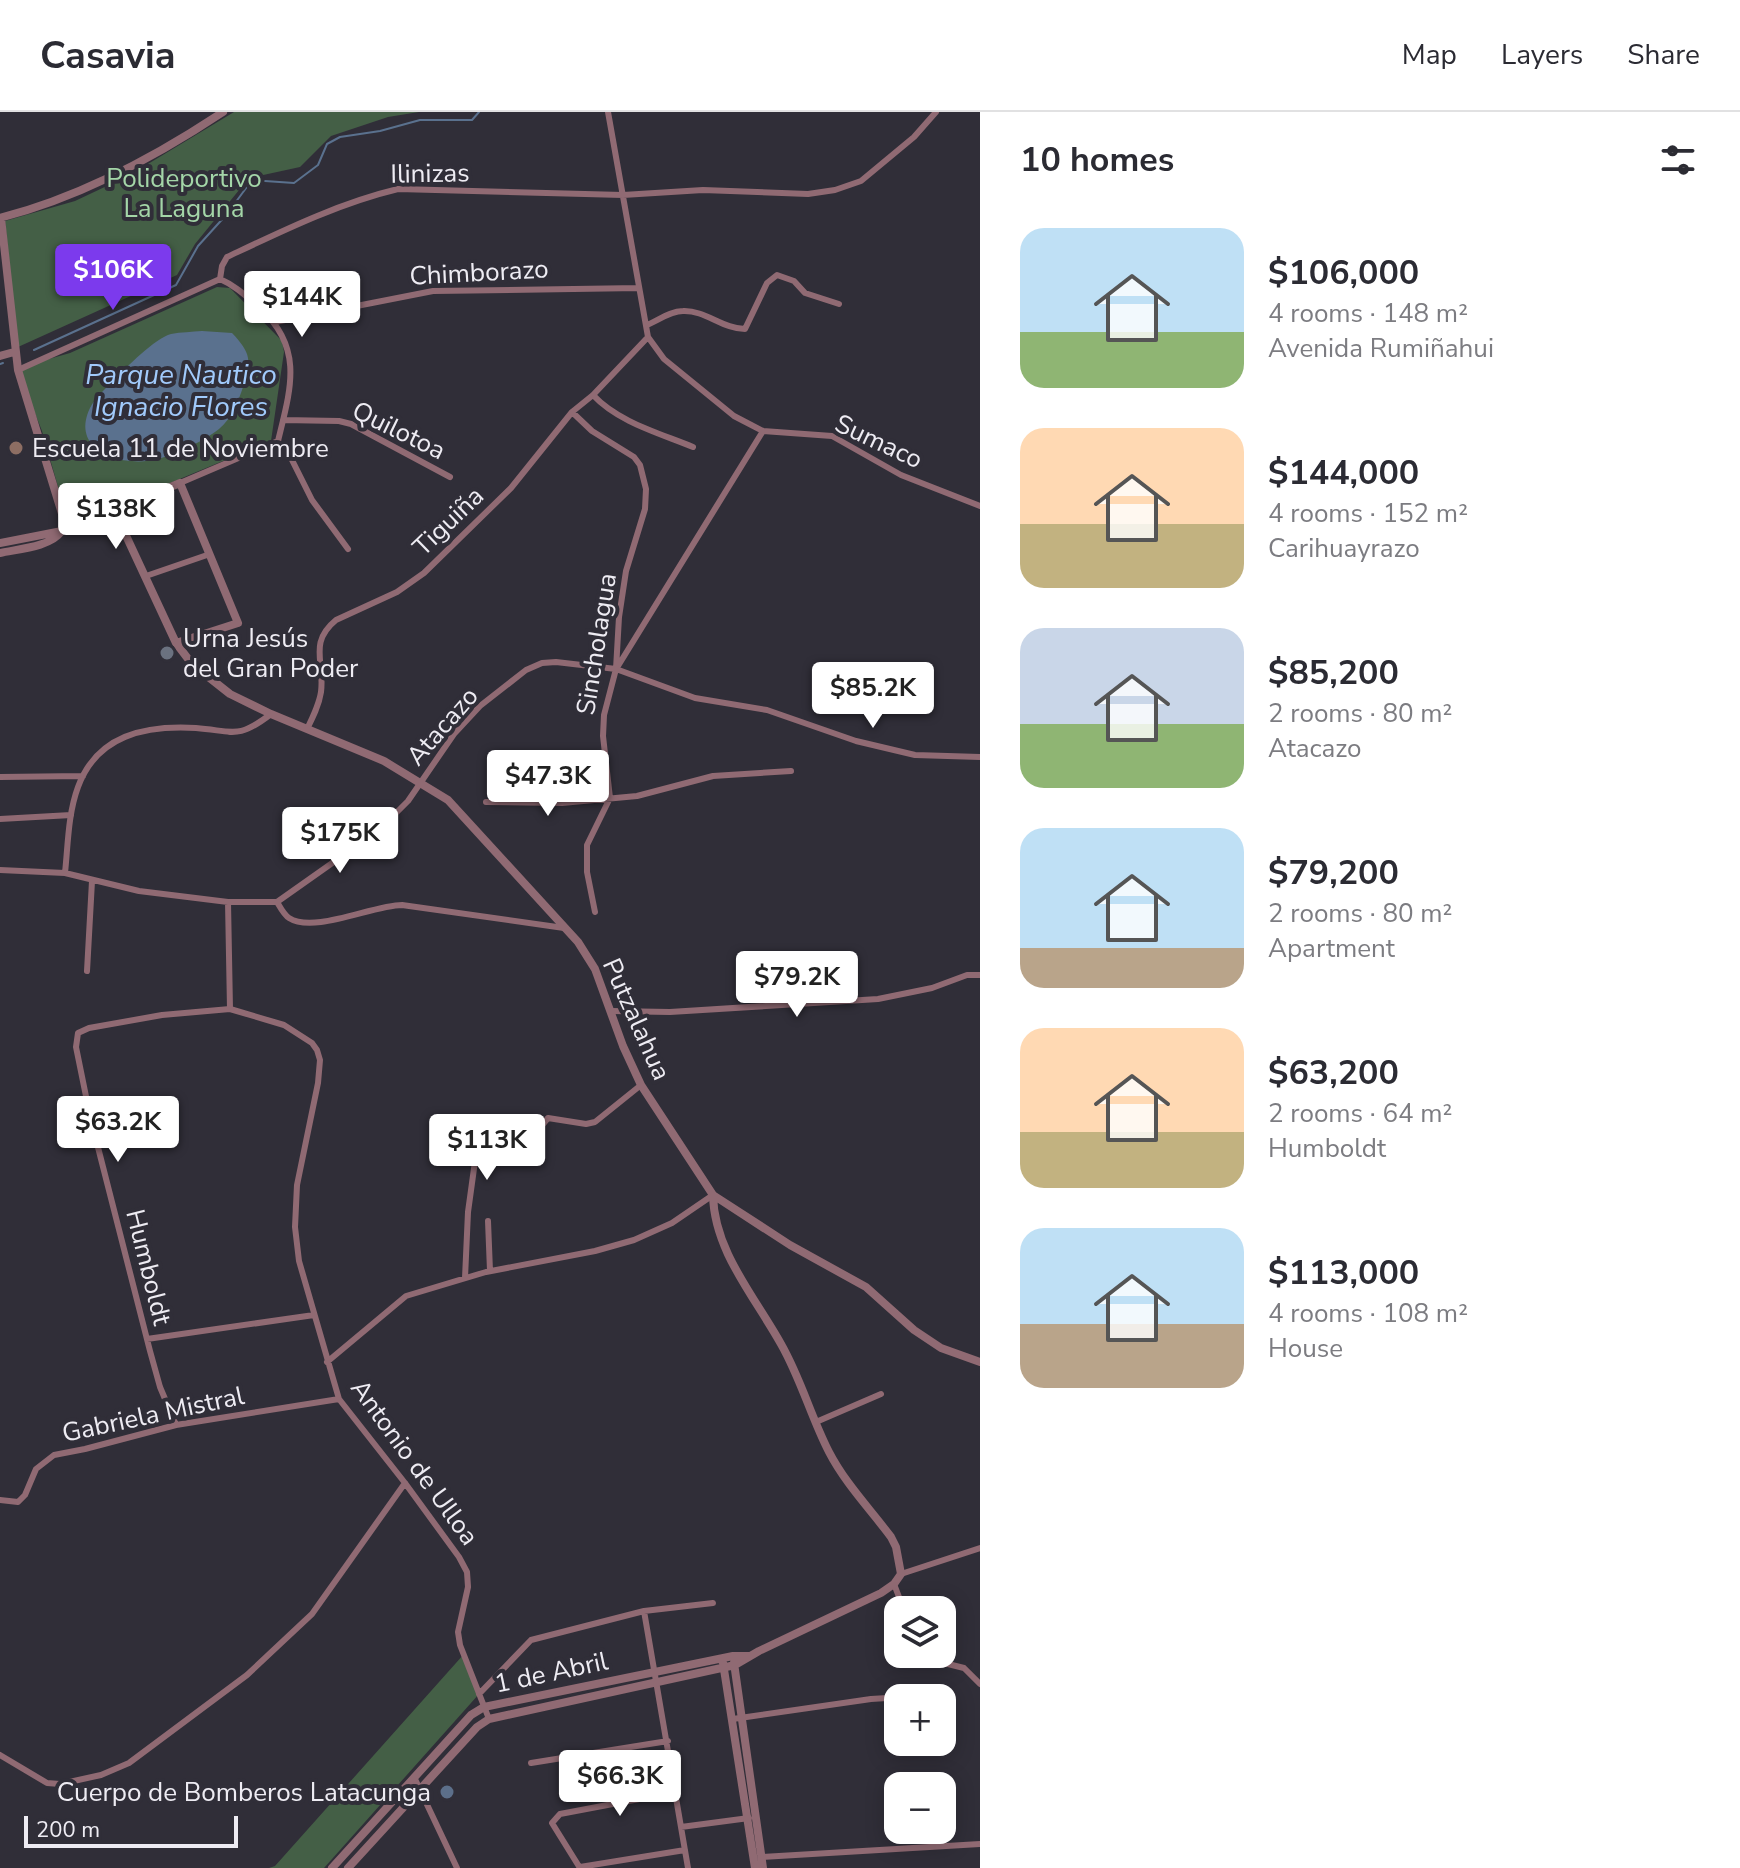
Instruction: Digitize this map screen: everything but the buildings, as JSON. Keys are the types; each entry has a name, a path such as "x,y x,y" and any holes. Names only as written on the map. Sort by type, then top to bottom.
{"street":[{"path":"64,531 17,369 4,284 0,218 68,197 125,171 223,112"},
{"path":"608,112 648,337"},
{"path":"623,195 703,190 808,194 835,190 861,181 914,137 936,112"},
{"name":"Ilinizas","path":"220,279 227,257 288,228 398,189 623,195"},
{"path":"647,325 673,312 687,311 745,329 767,283 777,275 794,281 805,293 839,304"},
{"path":"17,369 220,279 235,286 275,322 288,345 290,358 278,441"},
{"name":"Chimborazo","path":"275,322 433,291 639,288"},
{"name":"Tiguiña","path":"307,729 320,696 320,636 327,627 397,592 424,573 511,488 572,412 593,395 648,337"},
{"name":"Sumaco","path":"648,337 664,359 711,398 734,416 763,431 832,436 901,475 980,506"},
{"path":"0,354 14,351"},
{"path":"593,395 617,415 693,447"},
{"name":"Sincholagua","path":"572,412 592,431 634,457 640,465 646,489 645,509 626,571 616,669 603,725 610,798"},
{"name":"Quilotoa","path":"283,420 351,424 450,477"},
{"path":"616,669 763,431"},
{"path":"0,543 64,531 278,441"},
{"path":"278,441 289,454 312,500 348,549"},
{"path":"176,643 238,623 180,483"},
{"name":"Putzalahua","path":"115,512 176,643 192,664 230,694 384,761 448,800 578,942 595,969 641,1085 713,1195 790,1245 866,1287 914,1330 941,1348 980,1362"},
{"path":"0,553 43,543 64,531"},
{"path":"146,576 211,554"},
{"name":"Atacazo","path":"277,902 379,830 408,801 454,734 480,706 526,670 542,663 616,669 695,698 767,710 856,741 915,755 980,757"},
{"path":"65,873 77,788 98,753 139,730 196,728 242,733 271,714"},
{"path":"486,802 531,804 637,796 713,776 791,771"},
{"path":"0,777 83,776"},
{"path":"595,912 585,863 587,845 610,798"},
{"path":"0,819 71,815"},
{"path":"0,870 65,873 139,891 228,902 277,902 288,917 303,922 329,920 381,906 402,905 564,928"},
{"path":"87,971 92,881"},
{"path":"228,902 230,1009"},
{"path":"611,1011 670,1012 878,999 932,988 967,975 980,975"},
{"name":"Antonio de Ulloa","path":"230,1009 284,1025 312,1043 317,1050 320,1060 318,1083 297,1185 295,1227 299,1261 339,1399 405,1483 467,1572 468,1587 458,1632 460,1645 489,1719"},
{"name":"Humboldt","path":"176,1425 160,1387 147,1339 90,1116 76,1047 78,1033 89,1028 162,1015 230,1009"},
{"path":"465,1278 468,1212 476,1154 480,1150 526,1145 548,1118 586,1124 595,1122 641,1085"},
{"path":"327,1362 406,1296 490,1271 595,1251 634,1240 672,1223 713,1195"},
{"path":"713,1195 713,1217 719,1234 781,1344 840,1471 891,1537 901,1574"},
{"path":"488,1221 490,1271"},
{"path":"147,1339 314,1315"},
{"path":"816,1422 881,1394"},
{"name":"Gabriela Mistral","path":"0,1500 18,1502 25,1495 36,1469 54,1455 176,1425 339,1399"},
{"path":"0,1755 47,1783 60,1784 101,1775 129,1763 247,1675 312,1614 405,1483"},
{"path":"899,1596 894,1584 901,1574 980,1548"},
{"name":"1 de Abril","path":"348,1868 477,1727 489,1719 658,1682 750,1656 894,1584"},
{"path":"479,1694 531,1640 644,1611 713,1603"},
{"path":"644,1611 688,1868"},
{"path":"734,1661 737,1718 763,1868"},
{"path":"723,1664 737,1718"},
{"name":"1 de Abril","path":"332,1868 471,1715 484,1707 656,1671 723,1664"},
{"path":"956,1666 964,1668 980,1684"},
{"path":"737,1718 884,1698"},
{"path":"531,1763 668,1741"},
{"path":"414,1777 457,1868"},
{"path":"676,1792 560,1814 552,1823 580,1868 685,1850"},
{"path":"681,1827 752,1817"},
{"path":"752,1817 755,1868"},
{"path":"761,1857 980,1844"}],"green space":[{"name":"Polideportivo La Laguna","path":"234,112 419,112 388,117 331,136 300,167 254,177 244,184 195,244 177,275 18,347 5,221 75,201 128,176"},
{"name":"Parque Nautico Ignacio Flores","path":"217,287 230,288 282,341 284,352 271,441 69,525 42,431 17,368 70,353"},
{"path":"464,1654 479,1694 324,1868 269,1868 275,1866"}],"water":[{"name":"Parque Nautico Ignacio Flores","path":"202,331 232,333 248,358 241,393 224,425 198,442 158,459 130,461 103,453 93,446 85,423 90,408 101,393 157,341 171,334"}],"waterway":[{"path":"34,350 176,285 198,246 252,180 294,183 318,165 327,144 340,137 380,131 420,120 472,120 479,112"}],"place":[{"name":"Escuela 11 de Noviembre","path":"16,448"},
{"name":"Urna Jesús del Gran Poder","path":"167,653"},
{"name":"Cuerpo de Bomberos Latacunga","path":"447,1792"}]}
